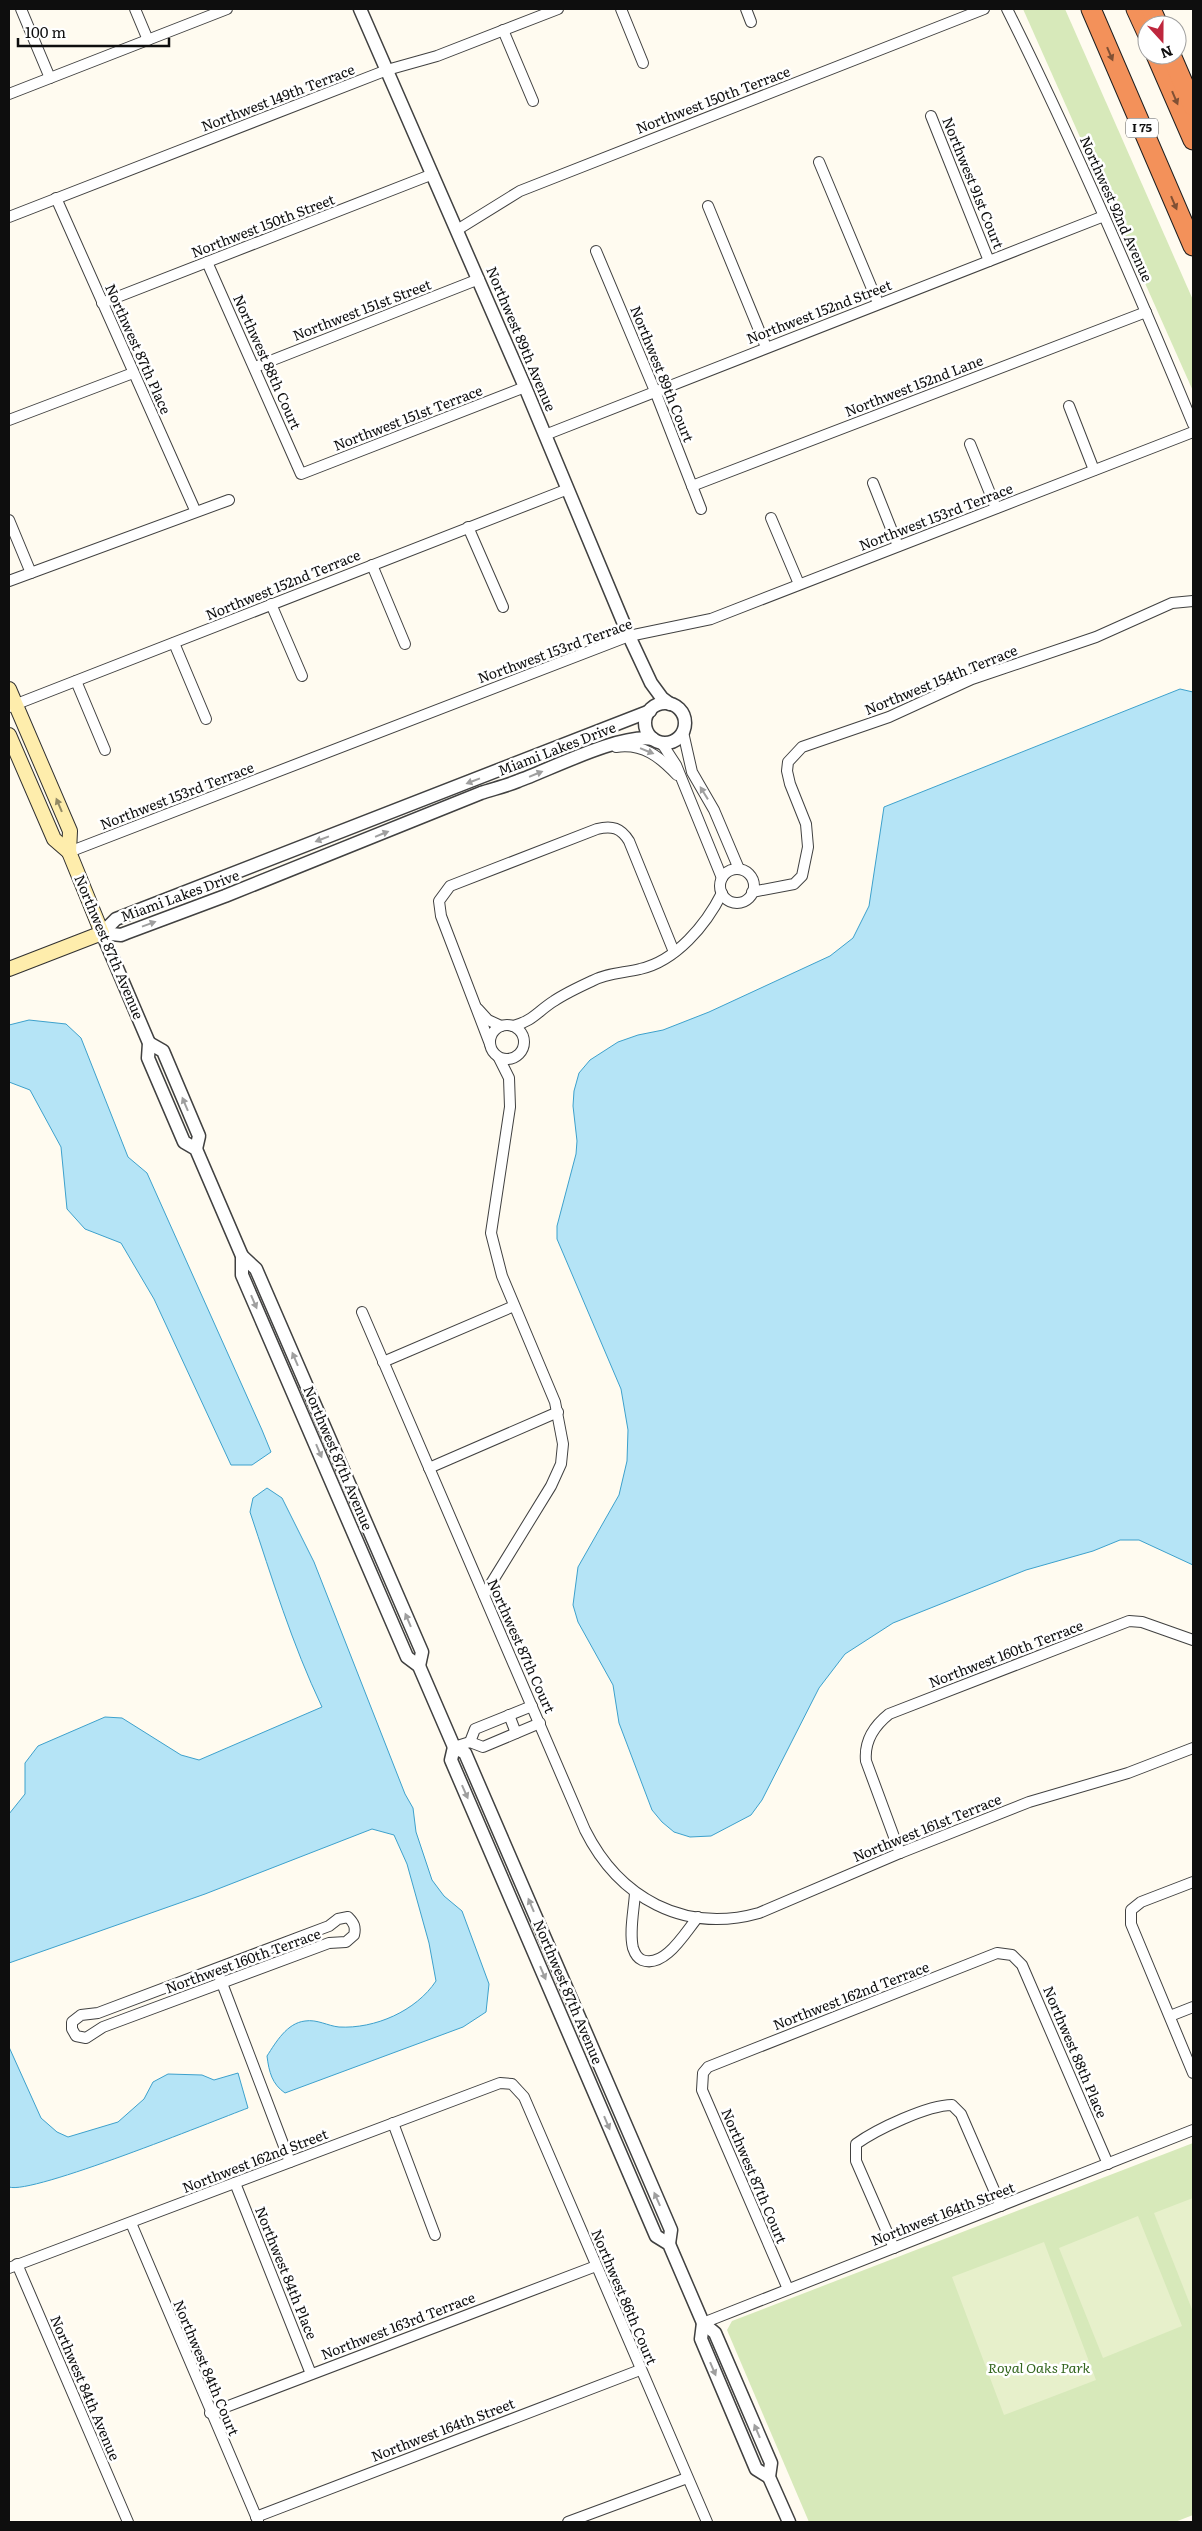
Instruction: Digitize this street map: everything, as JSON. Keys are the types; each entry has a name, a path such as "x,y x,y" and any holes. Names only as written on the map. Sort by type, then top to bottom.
{"highway":[{"name":"I 75","path":"1091,9 1193,246"},
{"path":"1160,65 1193,140"},
{"path":"1175,65 1193,106"}],"main road":[{"name":"Northwest 87th Avenue","path":"9,689 12,706 70,831 70,852 102,933"},
{"name":"Northwest 87th Avenue","path":"9,735 54,838 70,852"},
{"path":"9,969 102,933"}],"street":[{"path":"21,9 50,78"},
{"path":"135,9 148,40"},
{"path":"9,94 228,9"},
{"name":"Northwest 89th Avenue","path":"360,9 434,174 629,636 651,682 662,698 670,704"},
{"name":"Northwest 149th Terrace","path":"9,217 387,70 437,56 558,9"},
{"path":"621,9 642,63"},
{"path":"746,9 751,22"},
{"name":"Northwest 150th Terrace","path":"457,230 520,191 984,9"},
{"name":"Northwest 92nd Avenue","path":"1007,9 1045,85 1104,216 1193,424"},
{"path":"504,30 533,101"},
{"name":"Northwest 91st Court","path":"931,116 989,261"},
{"path":"819,162 878,303"},
{"name":"Northwest 150th Street","path":"102,303 434,174"},
{"name":"Northwest 87th Place","path":"56,198 195,510"},
{"path":"708,206 766,347"},
{"name":"Northwest 152nd Street","path":"545,435 1104,216"},
{"name":"Northwest 89th Court","path":"596,251 655,391 701,509"},
{"name":"Northwest 88th Court","path":"207,262 301,474"},
{"name":"Northwest 151st Street","path":"254,367 479,280"},
{"name":"Northwest 152nd Lane","path":"692,486 1146,312"},
{"path":"9,420 133,372"},
{"name":"Northwest 151st Terrace","path":"301,474 525,387"},
{"path":"1069,406 1094,470"},
{"name":"Northwest 153rd Terrace","path":"70,852 629,636 711,619 1193,432"},
{"path":"970,444 996,508"},
{"path":"873,483 898,546"},
{"name":"Northwest 152nd Terrace","path":"12,706 468,527 568,490"},
{"path":"9,581 195,510 229,500"},
{"path":"771,518 799,584"},
{"path":"9,520 30,573"},
{"path":"468,527 503,607"},
{"path":"372,565 405,644"},
{"name":"Northwest 154th Terrace","path":"772,887 787,886 799,881 802,876 808,848 806,824 790,784 788,762 808,743 889,717 1002,668 1096,637 1172,603 1193,601"},
{"path":"272,604 302,676"},
{"path":"174,643 206,719"},
{"path":"76,681 105,750"},
{"name":"Northwest 89th Avenue","path":"651,682 651,709"},
{"path":"657,740 676,740 683,732 685,726 683,715 680,710 670,704 658,705 651,709 646,722 646,728 676,766 722,878 722,893 712,914"},
{"name":"Miami Lakes Drive","path":"102,933 116,920 651,709"},
{"path":"683,732 692,772 714,810 739,869"},
{"name":"Miami Lakes Drive","path":"102,933 120,935 320,859 481,793 516,782 625,740 644,737 657,740"},
{"path":"605,747 624,746 643,749 663,760 680,778"},
{"path":"510,1078 499,1058 491,1050 441,916 439,902 450,886 597,829 616,828 624,833 629,841 674,952"},
{"path":"476,1006 488,1020 501,1026 513,1026 534,1018 555,1000 596,978 641,969 659,962 674,952 712,914 732,902 743,902 752,892 754,885 746,872 739,869 730,870 722,878"},
{"path":"751,878 772,887"},
{"path":"752,892 772,887"},
{"path":"722,893 732,902"},
{"name":"Northwest 87th Avenue","path":"102,933 149,1043 148,1058 184,1142 196,1149 242,1256 242,1275 407,1657 419,1666 454,1747 451,1760 656,2236 668,2244 703,2323 700,2339 756,2469 769,2477 788,2522"},
{"path":"484,1595 557,1475 562,1454 563,1435 558,1412 500,1269 491,1234 510,1115 510,1078 534,1018"},
{"path":"490,1044 492,1033 501,1026"},
{"path":"513,1026 522,1032 525,1044"},
{"path":"499,1058 508,1060 517,1057"},
{"path":"383,1362 514,1306"},
{"name":"Northwest 87th Court","path":"362,1312 592,1844 610,1871 636,1893 670,1910"},
{"path":"429,1468 558,1412"},
{"name":"Northwest 160th Terrace","path":"900,1853 866,1761 866,1746 872,1732 889,1714 1133,1621 1193,1640"},
{"path":"470,1742 476,1729 532,1706"},
{"path":"509,1715 516,1733"},
{"path":"454,1747 470,1742 482,1747 540,1723"},
{"name":"Northwest 161st Terrace","path":"670,1910 698,1917 736,1918 768,1910 900,1853 1029,1802 1128,1773 1193,1748"},
{"path":"1193,1882 1141,1902 1131,1910 1131,1924 1193,2073"},
{"path":"636,1893 633,1944 635,1954 644,1961 654,1961 663,1957 698,1917"},
{"name":"Northwest 160th Terrace","path":"348,1917 354,1923 354,1936 346,1942 329,1943 222,1984 102,2027 86,2038 76,2036 72,2029 72,2022 81,2015 98,2012 217,1969 329,1926 338,1918 348,1917"},
{"name":"Northwest 162nd Terrace","path":"703,2073 708,2067 997,1953 1012,1955"},
{"name":"Northwest 88th Place","path":"1012,1955 1022,1965 1108,2164"},
{"path":"217,1969 290,2162"},
{"path":"1170,2016 1193,2007"},
{"name":"Northwest 87th Court","path":"703,2073 702,2090 788,2289"},
{"name":"Northwest 162nd Street","path":"13,2266 500,2083 512,2084"},
{"name":"Northwest 86th Court","path":"512,2084 524,2097 706,2522"},
{"path":"894,2248 856,2161 856,2144 869,2135 939,2105 952,2105 961,2114 1001,2206"},
{"path":"394,2123 435,2235"},
{"name":"Northwest 164th Street","path":"703,2323 1193,2130"},
{"name":"Northwest 84th Place","path":"235,2183 311,2374"},
{"name":"Northwest 84th Court","path":"131,2223 210,2413 257,2519"},
{"name":"Northwest 84th Avenue","path":"13,2266 128,2522"},
{"name":"Northwest 163rd Terrace","path":"210,2413 596,2266"},
{"name":"Northwest 164th Street","path":"257,2519 640,2370"},
{"path":"568,2522 687,2478"}],"green space":[{"path":"1023,9 1065,9 1193,300 1193,391"},
{"name":"Royal Oaks Park","path":"1193,2143 1193,2515 1175,2522 809,2522 727,2330 732,2321"},
{"path":"1193,2198 1193,2312 1154,2213"},
{"path":"1138,2216 1182,2326 1103,2358 1059,2248"},
{"path":"1044,2242 1096,2380 1004,2415 952,2277"}],"water":[{"path":"1180,689 1193,692 1193,1565 1139,1540 1120,1540 1093,1551 1026,1570 893,1623 845,1654 819,1688 762,1800 751,1815 711,1836 690,1837 674,1832 652,1810 619,1723 613,1685 578,1622 573,1605 578,1567 619,1495 627,1461 628,1430 621,1389 557,1239 557,1226 576,1154 577,1141 573,1106 574,1091 579,1073 590,1060 618,1042 638,1035 663,1030 709,1012 830,956 853,938 869,906 884,807"},
{"path":"29,1020 66,1024 81,1038 128,1157 147,1173 271,1452 252,1465 231,1465 154,1299 121,1243 85,1229 67,1209 61,1147 30,1090 9,1082 9,1025"},
{"path":"267,1488 282,1498 314,1562 405,1794 413,1808 416,1832 432,1880 444,1896 462,1911 489,1984 486,2012 463,2027 285,2093 277,2086 272,2077 267,2056 287,2029 305,2021 314,2021 339,2027 353,2027 380,2021 406,2009 428,1992 436,1981 429,1943 407,1864 394,1835 372,1829 205,1894 9,1963 9,1814 25,1794 25,1763 38,1746 105,1717 122,1718 181,1755 199,1760 322,1707 292,1635 250,1512 253,1498"},
{"path":"9,2047 41,2118 57,2132 68,2137 118,2122 144,2099 153,2082 168,2074 202,2075 214,2080 238,2073 248,2108 86,2169 51,2180 9,2187"}]}
